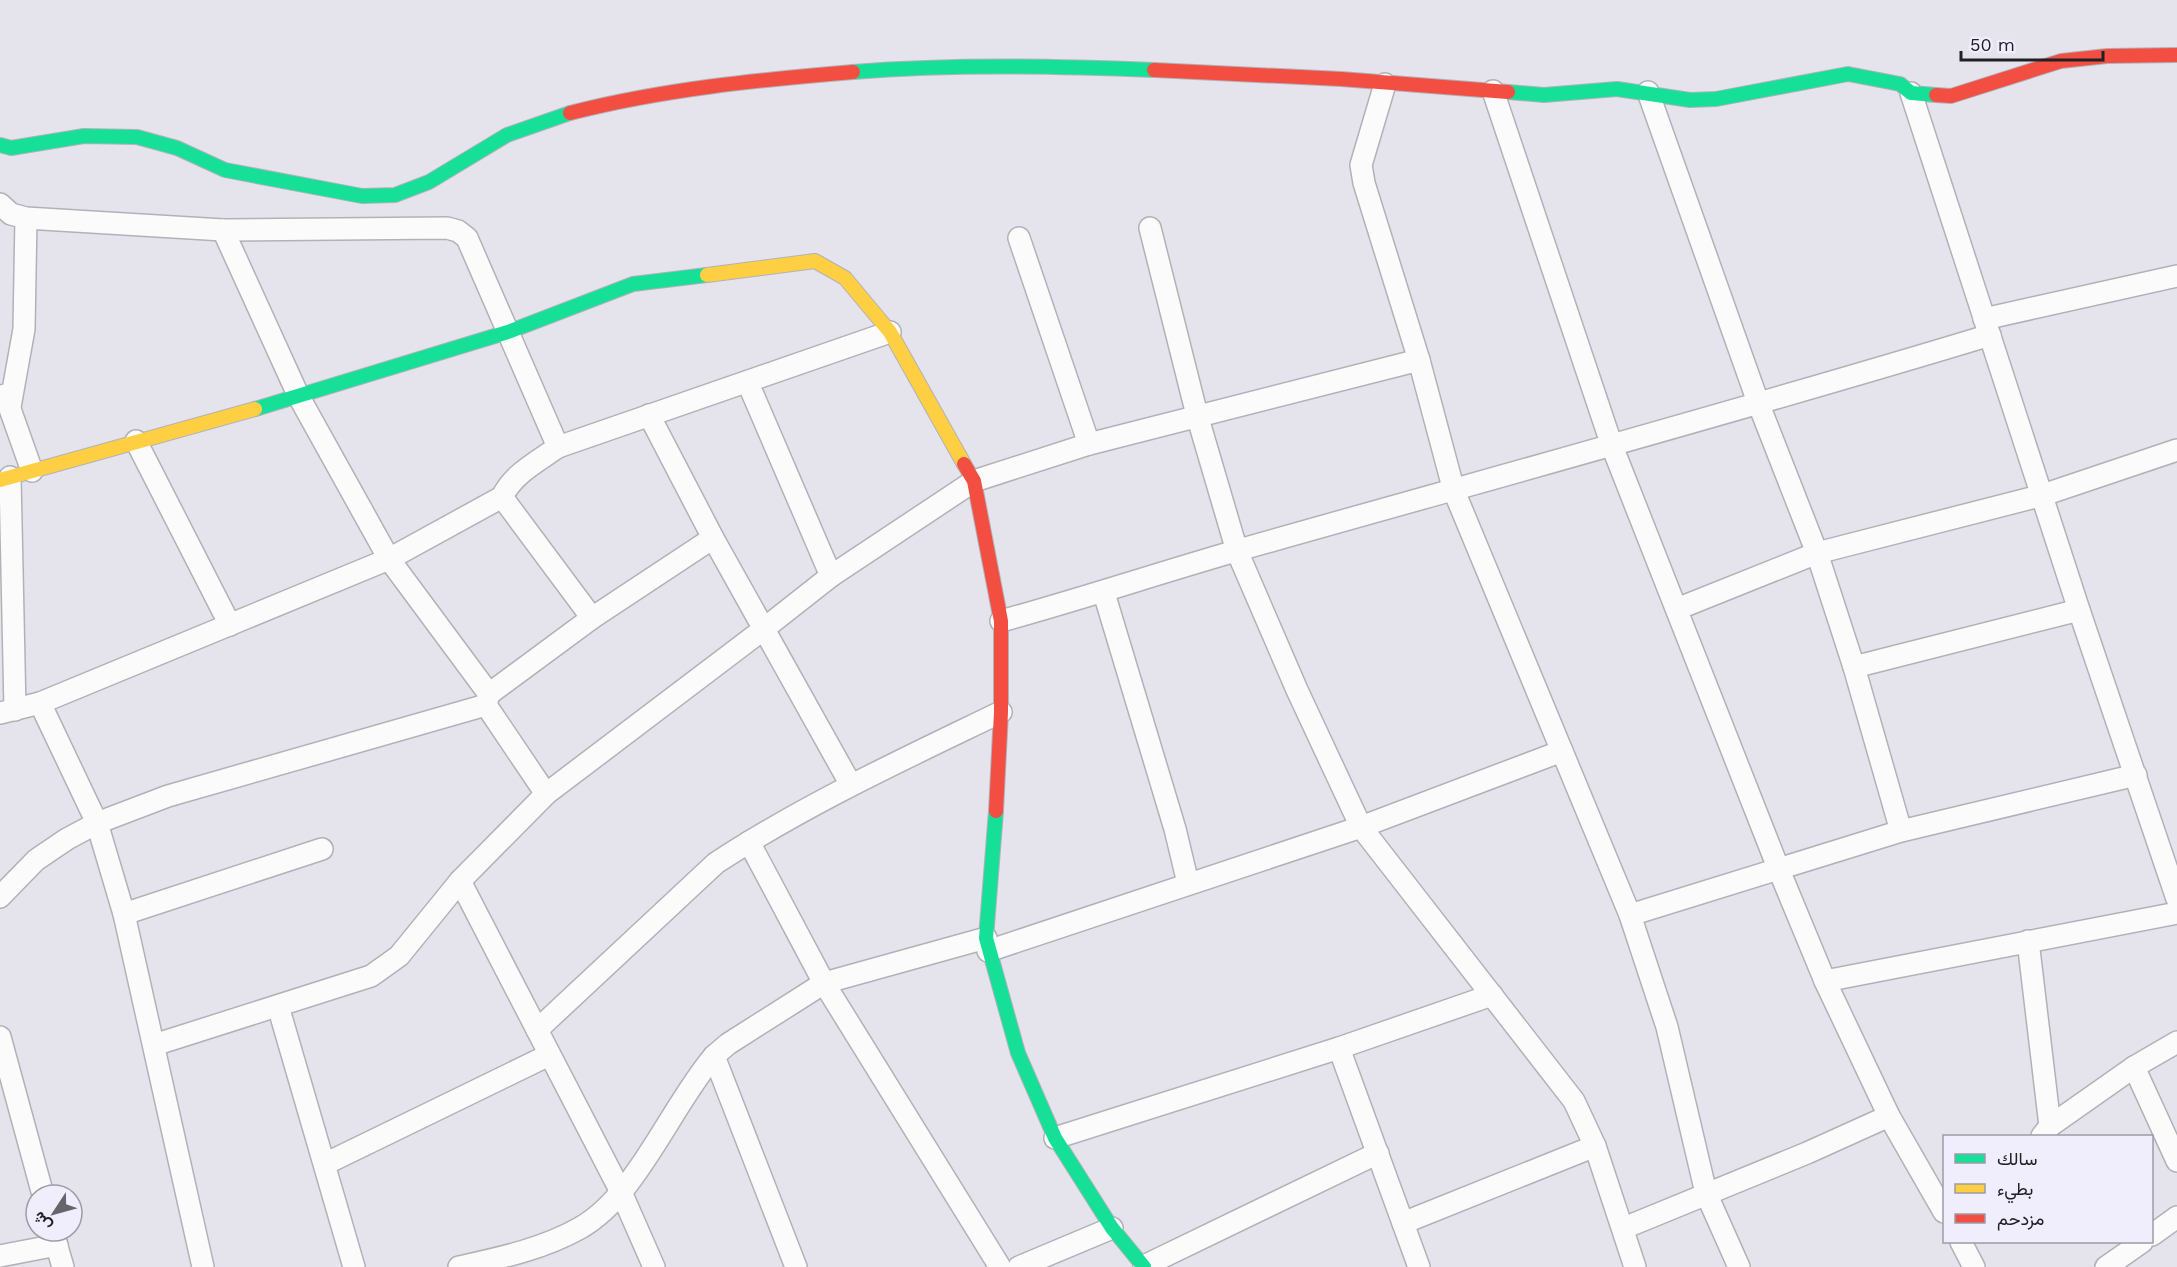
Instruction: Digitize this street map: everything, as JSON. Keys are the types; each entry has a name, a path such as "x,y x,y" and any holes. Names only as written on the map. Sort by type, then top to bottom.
{"street":[{"path":"1911,93 1951,96 2061,61 2107,56 2177,55"},
{"path":"0,145 11,148 84,136 156,140 225,170 362,196 395,195 429,182 507,135 564,114 637,96 710,86 930,66 1038,66 1341,80 1544,95 1617,89 1690,100 1716,99 1848,74 1900,84 1911,93 2079,609 2136,775 2172,866 2177,898"},
{"path":"1384,84 1361,165 1364,183 1419,360 1454,491 1630,915 1667,1028 1706,1193 1739,1267"},
{"path":"1493,91 1612,446 1779,870 1825,981 1889,1116 1943,1210"},
{"path":"1648,92 1759,405 1817,554 1854,667 1901,831"},
{"path":"0,204 11,214 26,218 223,230 447,228 458,231 467,238 558,447"},
{"path":"10,407 24,329 26,218"},
{"path":"1149,228 1197,415 1237,551 1297,690 1361,827 1546,1066 1562,1082 1574,1101 1594,1146 1624,1228 1635,1267"},
{"path":"223,230 299,397 390,559 488,699 546,794"},
{"path":"1019,238 1089,444"},
{"path":"890,332 558,447 526,468 505,489 502,497 390,559 40,703 7,711 5,478 299,397 508,332 633,284 815,261 845,278 890,332 974,482 1001,621 1001,712 994,860 987,945 1018,1053 1055,1138 1112,1228 1144,1266 1378,1153"},
{"path":"1001,621 1237,551 1759,405 1987,327 2177,276"},
{"path":"154,1045 371,976 384,968 399,956 460,881 546,794 831,576 974,482 1089,444 1419,360"},
{"path":"0,380 32,471"},
{"path":"748,383 831,576"},
{"path":"649,415 713,538 851,785"},
{"path":"136,441 230,625"},
{"path":"1677,609 1817,554 2043,495 2177,450"},
{"path":"502,497 592,618"},
{"path":"0,897 36,860 66,838 97,823 168,796 488,699 592,618 713,538"},
{"path":"1104,592 1175,829 1188,883"},
{"path":"1854,667 2079,609"},
{"path":"40,703 97,823 124,914 202,1267"},
{"path":"537,1030 716,863 851,785 1001,712"},
{"path":"459,1267 517,1261 581,1228 621,1192 714,1056 728,1044 824,983 987,945 1188,883 1361,827 1562,751"},
{"path":"1630,915 1901,831 2136,775"},
{"path":"749,842 824,983 1000,1267"},
{"path":"124,914 322,849"},
{"path":"460,881 621,1192 654,1267"},
{"path":"1825,981 2177,913"},
{"path":"2028,942 2046,1131"},
{"path":"1055,1138 1339,1048 1492,995"},
{"path":"278,1006 354,1267"},
{"path":"0,1037 40,1183"},
{"path":"2046,1131 2134,1067 2177,1042"},
{"path":"1339,1048 1419,1267"},
{"path":"325,1164 549,1055"},
{"path":"714,1056 796,1267"},
{"path":"2134,1067 2177,1161"},
{"path":"1624,1228 1807,1154 1889,1116"},
{"path":"1403,1223 1594,1146"},
{"path":"2153,1234 2177,1217"},
{"path":"1019,1267 1112,1228"},
{"path":"0,1256 40,1243"},
{"path":"56,1243 63,1267"},
{"path":"1962,1243 1974,1267"},
{"path":"2106,1267 2141,1243"}],"traffic: fast":[{"path":"853,72 1004,66 1154,70"},
{"path":"1508,92 1544,95 1617,89 1690,100 1716,99 1848,74 1900,84 1911,93 1936,95"},
{"path":"0,145 11,148 84,136 137,137 177,148 225,170 362,196 395,195 429,182 507,135 570,113"},
{"path":"255,409 508,332 633,284 707,275"},
{"path":"996,811 986,938 1018,1053 1055,1138 1112,1228 1144,1267"}],"traffic: slow":[{"path":"707,275 815,261 845,278 890,332 964,464"},
{"path":"0,480 255,409"}],"traffic: jam":[{"path":"1936,95 1951,96 2061,61 2107,56 2177,55"},
{"path":"1154,70 1341,79 1508,92"},
{"path":"570,113 676,92 746,82 853,72"},
{"path":"964,464 974,481 1001,621 1001,712 996,811"}]}
